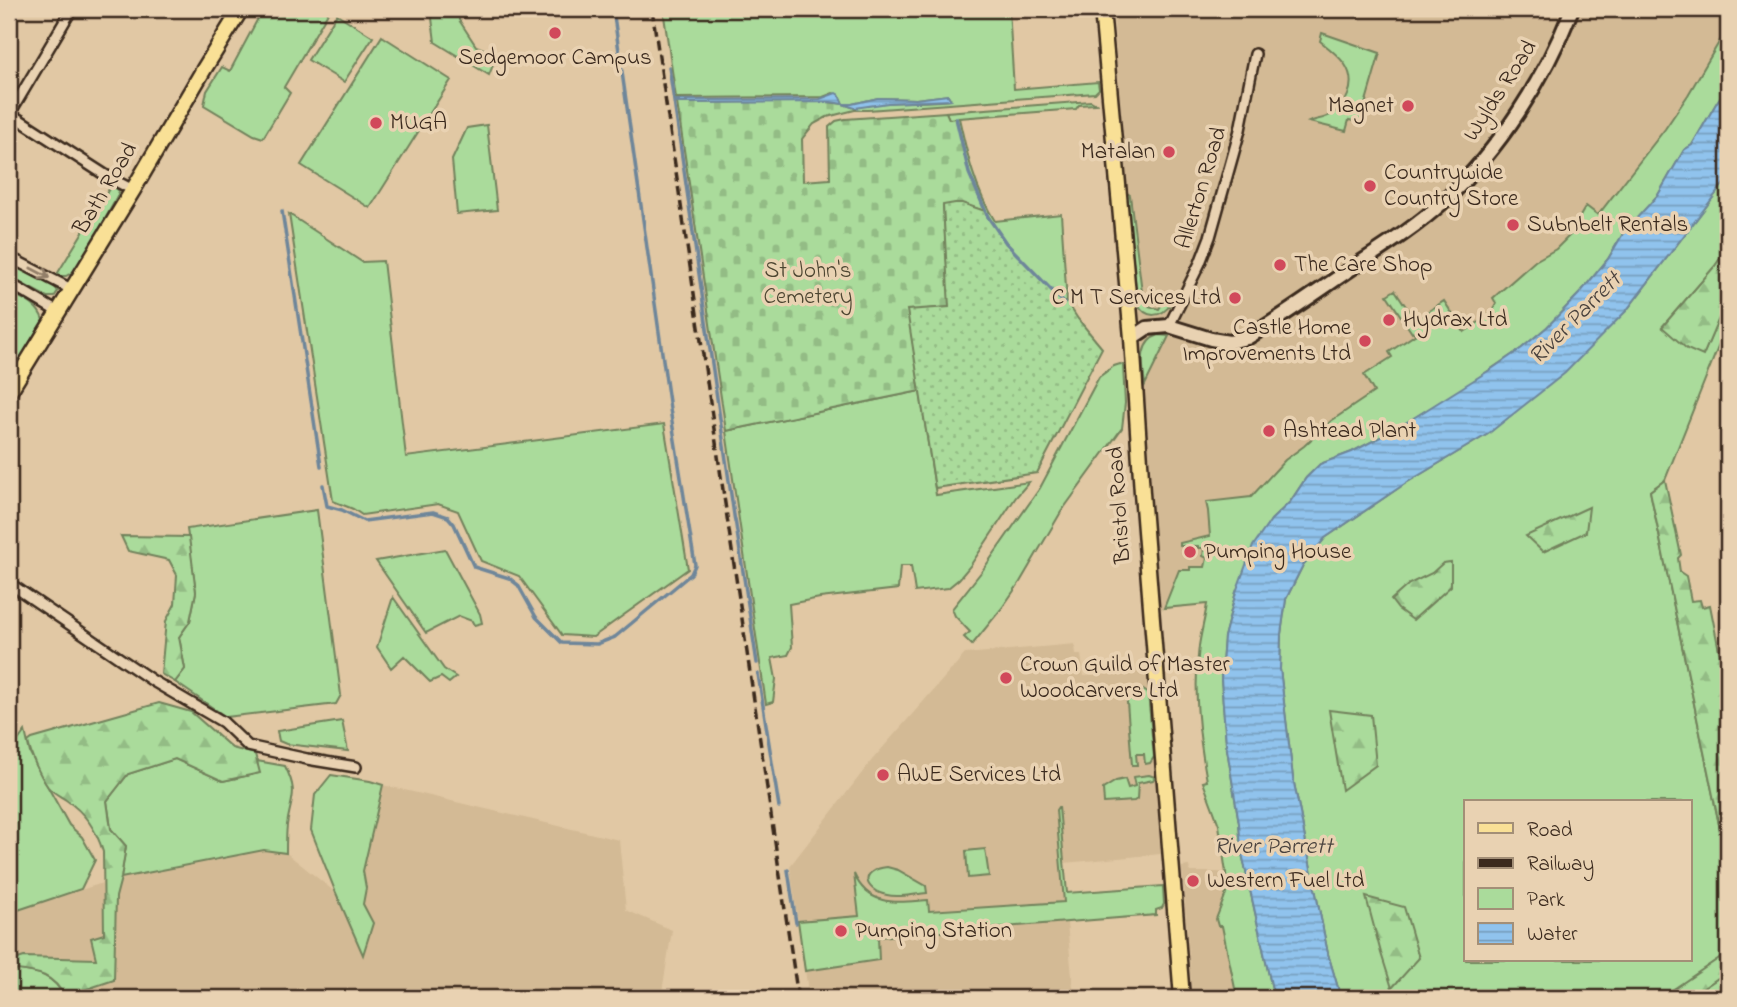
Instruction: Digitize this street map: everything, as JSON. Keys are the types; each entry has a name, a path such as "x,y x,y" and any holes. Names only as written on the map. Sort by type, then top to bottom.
{"main road":[{"name":"Bath Road","path":"9,392 242,9"},
{"name":"Bristol Road","path":"1102,9 1132,338 1182,998"}],"street":[{"path":"72,9 9,114 133,190"},
{"name":"Wylds Road","path":"1169,326 1228,342 1247,338 1413,227 1468,177 1507,127 1541,76 1572,9"},
{"name":"Allerton Road","path":"1169,326 1210,237 1240,130 1255,54"},
{"path":"9,257 71,289"},
{"path":"9,283 58,312"},
{"path":"1132,338 1147,328 1169,326"},
{"path":"9,583 153,681 223,722 248,746 356,767"}],"shaded area":[{"path":"1113,9 1728,9 1728,27 1665,129 1597,215 1513,298 1331,421 1268,476 1251,497 1208,604 1162,609 1157,608"},
{"path":"1075,644 1076,655 1081,655 1084,676 1155,670 1165,788 1156,790 1161,854 1064,863 1074,998 809,998 790,866 872,760 965,654"},
{"path":"383,785 619,840 626,910 672,930 661,998 80,998 18,959 9,913 112,880 279,847 340,896 356,896"},
{"path":"1189,866 1190,872 1226,873 1227,891 1216,919 1222,926 1237,998 1192,998 1182,867"}],"green space":[{"path":"263,9 330,9 284,87 290,93 263,138 204,105 207,91 222,67 230,71"},
{"path":"439,9 459,9 459,20 476,46 491,52 493,65 489,75 435,42 432,18"},
{"path":"663,9 1009,9 1014,89 1098,82 1099,89 1095,93 868,110 855,108 877,104 951,100 948,95 916,99 878,98 843,104 839,95 833,93 823,97 676,98"},
{"path":"337,14 373,37 344,82 308,60"},
{"path":"1728,27 1728,86 1692,145 1684,150 1658,195 1624,232 1608,259 1580,293 1522,348 1469,384 1396,429 1352,452 1320,464 1306,478 1290,502 1271,520 1236,592 1224,637 1221,679 1226,743 1241,849 1274,998 1237,998 1222,926 1218,926 1216,919 1227,891 1219,825 1203,782 1207,781 1198,714 1197,663 1207,604 1164,608 1179,570 1205,567 1207,558 1203,556 1204,548 1180,546 1180,543 1210,536 1206,502 1251,497 1285,460 1331,421 1374,392 1364,375 1392,357 1389,352 1416,334 1412,333 1387,295 1395,290 1415,320 1444,301 1464,332 1492,313 1496,303 1493,298 1535,261 1556,249 1577,228 1575,225 1586,206 1598,215 1665,129"},
{"path":"1322,33 1380,53 1360,122 1349,120 1346,131 1309,122 1328,116 1338,109 1347,98 1350,86 1350,78 1344,64 1320,41"},
{"name":"MUGA","path":"382,36 451,80 370,208 301,165"},
{"name":"St John's Cemetery","path":"820,101 843,104 855,110 827,117 814,124 802,139 803,181 830,179 829,127 836,121 946,112 949,119 956,118 969,173 985,211 943,206 950,307 908,311 920,391 726,431 677,103"},
{"path":"1091,101 1096,104 1079,105 1076,109 959,118 977,184 995,221 1061,214 1067,302 1064,303 995,228 978,198 969,173 956,118 949,120 946,112"},
{"path":"487,125 497,210 457,214 452,160 467,128"},
{"path":"1728,178 1728,247 1662,327 1703,355 1728,297 1728,322 1665,480 1650,491 1728,868 1728,887 1723,893 1728,917 1728,941 1724,955 1669,993 1666,998 1341,998 1328,954 1293,778 1280,669 1286,599 1303,565 1325,538 1406,483 1488,434 1626,311"},
{"path":"112,184 119,191 117,197 78,269 66,276 56,276"},
{"path":"1127,193 1130,195 1143,300 1150,299 1149,306 1159,309 1163,302 1171,304 1163,312 1154,315 1145,312 1138,304"},
{"path":"955,203 985,211 1006,243 1064,303 1067,302 1102,348 1037,473 935,488 907,310 949,307 943,205"},
{"path":"289,214 362,262 383,261 406,457 664,424 688,569 593,637 562,635 519,576 481,561 458,511 438,504 362,515 333,501"},
{"path":"1728,247 1728,297 1703,356 1687,349 1662,327"},
{"path":"9,262 53,285 58,291 54,297 47,297 9,277"},
{"path":"9,292 34,306 43,320 13,371 9,368 9,327 18,311 9,305"},
{"path":"1159,335 1169,336 1145,385 1144,349 1152,338"},
{"path":"1120,364 1123,365 1125,403 1122,428 1061,512 1020,582 972,645 964,637 970,632 952,609 1040,488 1099,377"},
{"path":"920,391 936,495 1029,482 970,566 948,588 915,592 911,566 900,566 898,589 789,604 792,647 788,655 772,658 776,679 773,702 766,704 726,431"},
{"path":"1665,480 1681,555 1678,558 1680,572 1686,576 1691,601 1700,600 1702,607 1710,605 1728,696 1728,868 1650,491"},
{"path":"1589,507 1586,532 1543,552 1526,536"},
{"path":"317,510 341,695 336,704 226,717 175,682 185,669 179,637 190,621 196,592 187,529"},
{"path":"121,536 189,537 196,592 190,621 179,637 185,669 175,682 161,674 166,621 175,604 177,575 169,560 128,551"},
{"path":"445,549 480,614 482,623 474,625 472,621 459,616 426,633 376,561"},
{"path":"1451,562 1451,586 1413,620 1391,600 1409,584 1432,573 1443,563"},
{"path":"393,597 444,669 456,677 449,683 441,677 430,682 404,656 391,668 377,647"},
{"path":"1138,689 1148,693 1154,757 1150,763 1145,764 1144,754 1136,754 1137,765 1132,765 1126,690 1129,690 1131,699 1139,698"},
{"path":"159,703 191,712 232,748 255,754 260,773 223,781 175,759 128,774 107,801 111,829 126,846 116,897 114,980 84,990 86,998 65,998 49,978 9,969 9,954 17,956 18,959 96,959 91,938 104,934 103,852 84,816 48,787 36,766 28,742"},
{"path":"1329,710 1371,715 1376,765 1342,790"},
{"path":"342,721 348,751 279,741 277,731"},
{"path":"25,731 30,753 44,780 69,825 82,837 95,860 81,889 9,913 9,737 17,742"},
{"path":"175,759 223,781 259,773 257,761 285,766 293,790 286,853 264,850 121,878 126,846 111,829 107,801 128,774"},
{"path":"331,775 383,785 363,871 366,888 363,904 373,923 363,955 311,830 315,795"},
{"path":"1133,777 1155,777 1153,780 1138,783 1137,799 1134,801 1104,803 1103,789 1125,779 1128,788 1135,786"},
{"path":"1058,807 1067,893 1163,886 1164,904 1156,910 1156,915 878,937 879,960 805,971 798,921 859,916 854,874 860,885 876,898 895,902 928,900 929,911 1064,902 1056,810"},
{"path":"985,849 989,876 968,878 966,851"},
{"path":"887,867 898,870 926,886 927,893 892,896 873,889 869,885 868,876"},
{"path":"1366,897 1404,907 1419,958 1392,988 1381,953"},
{"path":"1728,941 1728,971 1689,998 1666,998 1668,993 1724,955"},
{"path":"9,969 49,978 65,998 9,998"},
{"path":"1728,971 1728,998 1689,998"}],"water":[{"name":"River Parrett","path":"1728,86 1728,178 1626,311 1565,373 1488,434 1406,483 1325,538 1303,565 1286,599 1280,669 1293,778 1328,954 1341,998 1274,998 1241,849 1226,743 1221,679 1224,637 1236,592 1253,546 1271,520 1290,502 1306,478 1320,464 1352,452 1396,429 1493,368 1547,327 1580,293 1608,259 1624,232 1658,195 1684,150 1692,145"},
{"path":"836,93 843,104 677,103 676,100 820,99"},
{"path":"948,95 951,100 888,103 855,108 843,104 878,98 916,99"}],"waterway":[{"path":"323,485 327,506 364,521 433,512 448,517 474,567 509,578 518,585 536,617 562,643 597,644 615,637 691,574 695,565 613,9"},
{"path":"669,67 735,522"},
{"path":"956,118 969,173 988,217 1006,243 1064,303"},
{"path":"282,211 321,466"},
{"path":"735,519 757,663"},
{"path":"758,674 779,807"},
{"path":"788,870 796,923"}],"railway":[{"path":"652,9 798,998"}],"place":[{"name":"Sedgemoor Campus","path":"555,33"},
{"name":"Magnet","path":"1408,106"},
{"name":"MUGA","path":"376,123"},
{"name":"Matalan","path":"1169,152"},
{"name":"Countrywide Country Store","path":"1370,186"},
{"name":"Subnbelt Rentals","path":"1513,225"},
{"name":"The Care Shop","path":"1280,265"},
{"name":"C M T Services Ltd","path":"1235,298"},
{"name":"Hydrax Ltd","path":"1389,320"},
{"name":"Castle Home Improvements Ltd","path":"1365,341"},
{"name":"Ashtead Plant","path":"1269,431"},
{"name":"Pumping House","path":"1190,552"},
{"name":"Crown Guild of Master Woodcarvers Ltd","path":"1006,678"},
{"name":"AWE Services Ltd","path":"883,775"},
{"name":"Western Fuel Ltd","path":"1193,881"},
{"name":"Pumping Station","path":"841,931"}]}
